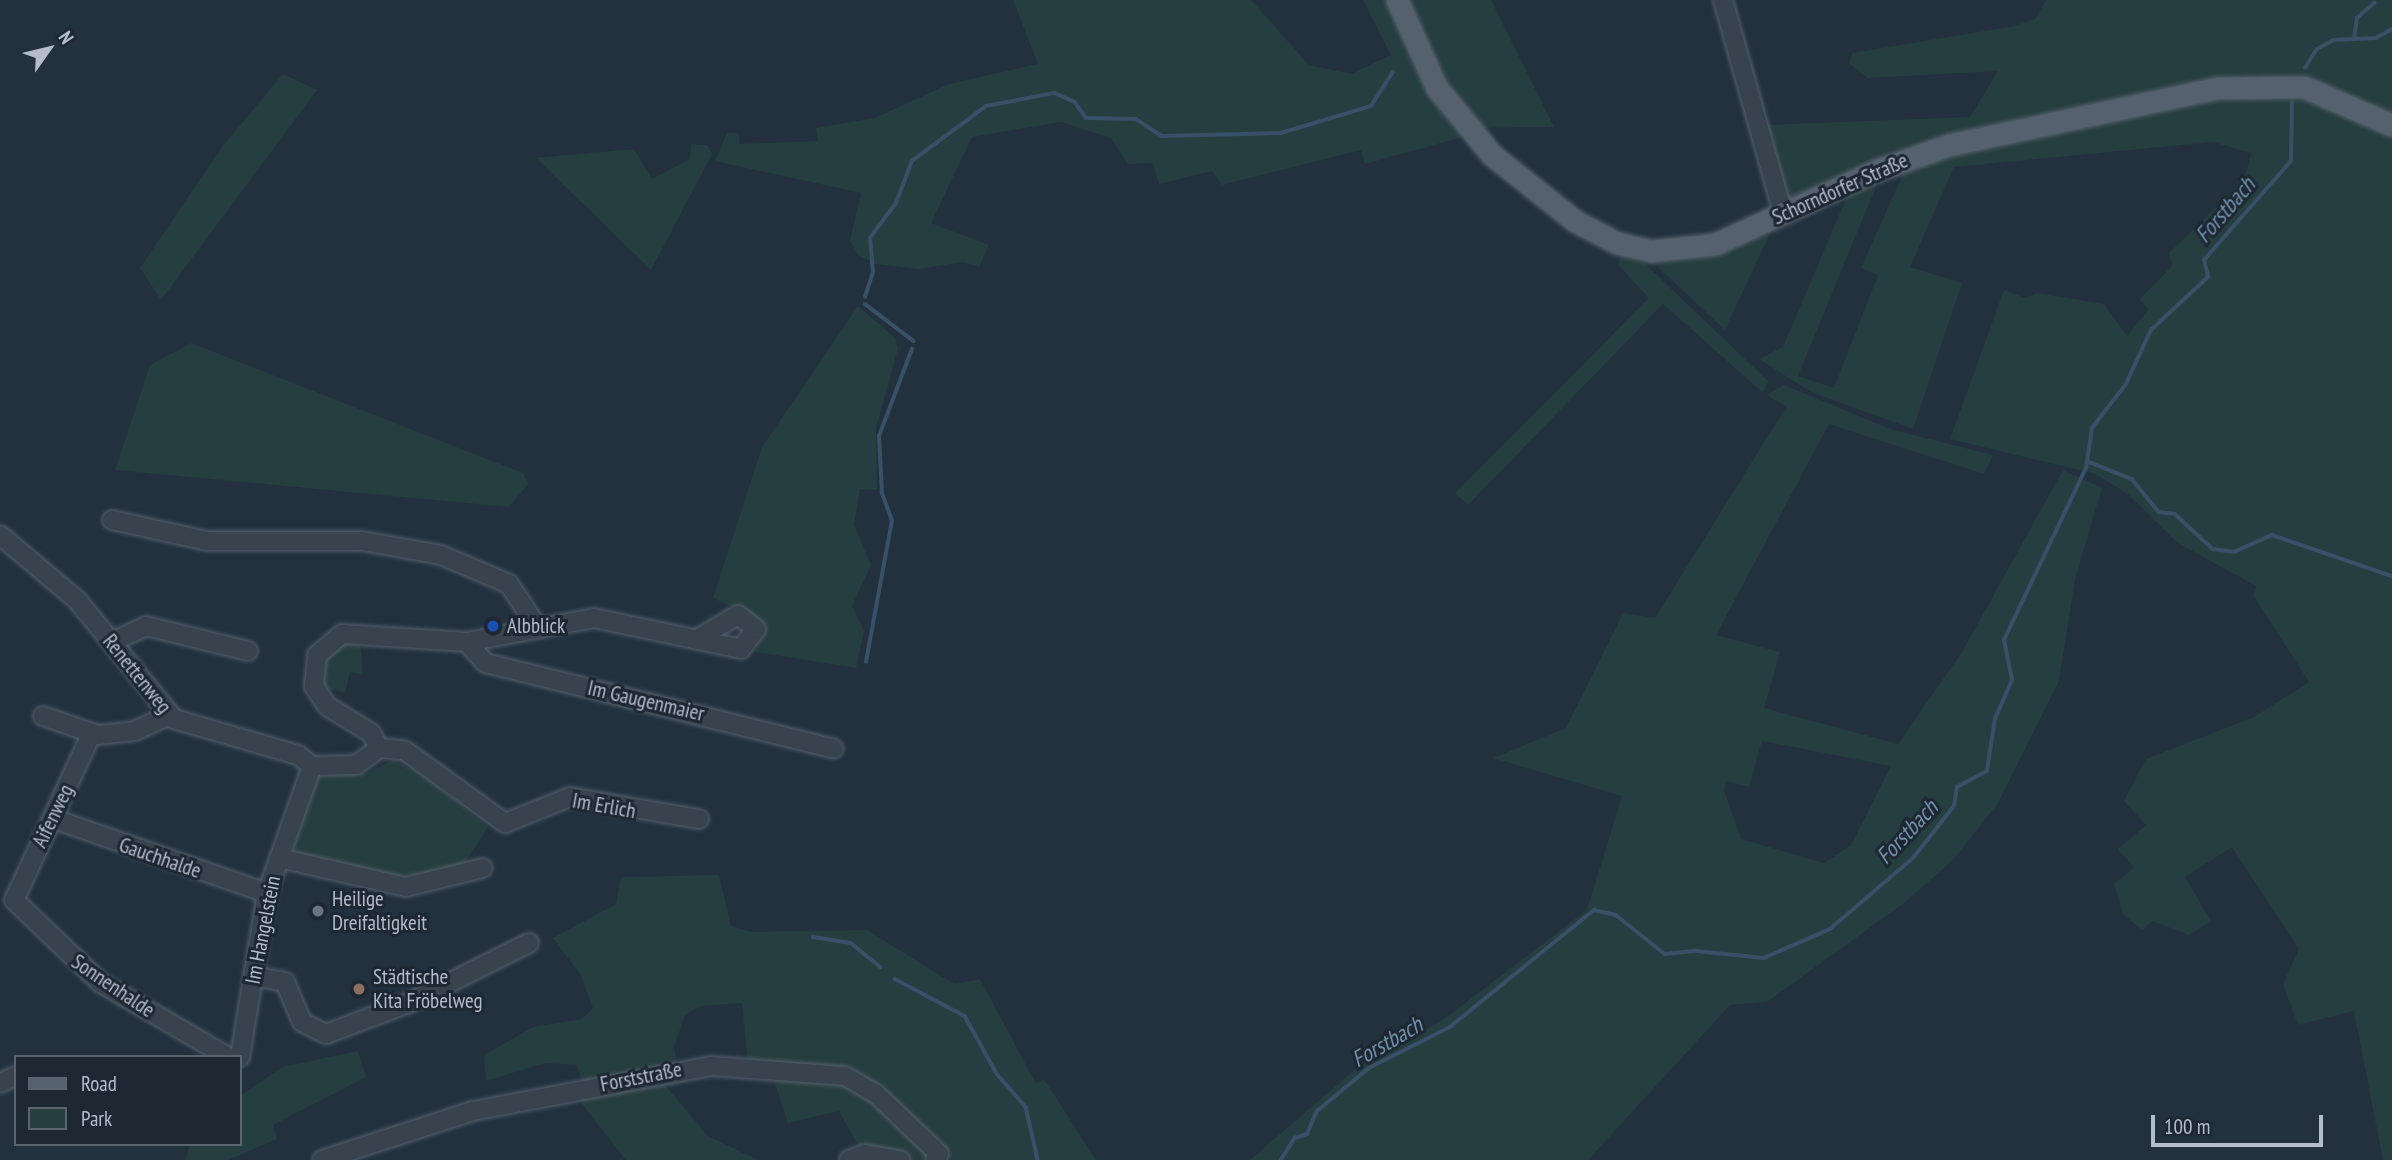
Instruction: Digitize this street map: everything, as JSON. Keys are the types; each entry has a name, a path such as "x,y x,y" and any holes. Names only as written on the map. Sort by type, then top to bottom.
{"main road":[{"name":"Schorndorfer Straße","path":"1397,0 1424,65 1461,122 1531,190 1590,230 1641,250 1689,251 1949,145 2232,86 2313,89 2392,125"}],"street":[{"path":"1723,0 1783,214"},
{"path":"112,520 207,541 362,541 430,553 505,581 536,625"},
{"name":"Renettenweg","path":"0,535 78,601 169,715 193,728 298,755 312,765 356,765 379,748"},
{"path":"379,748 374,736 316,692 313,670 322,648 352,632 467,642 536,625 603,619 697,639"},
{"path":"112,642 146,626 248,651"},
{"name":"Im Gaugenmaier","path":"467,642 485,663 834,749"},
{"path":"43,716 91,735 135,732 169,715"},
{"name":"Aifenweg","path":"13,897 54,819 91,735"},
{"name":"Im Erlich","path":"379,748 404,750 492,817 514,823 570,797 699,819"},
{"name":"Im Hangelstein","path":"240,1055 267,893 312,765"},
{"name":"Gauchhalde","path":"54,819 267,893"},
{"path":"279,858 401,887 483,868"},
{"name":"Sonnenhalde","path":"13,897 94,978 225,1055"},
{"path":"254,976 285,982 304,1025 331,1033 498,963 529,943"},
{"name":"Forststraße","path":"322,1160 462,1113 711,1066 845,1076 875,1093 937,1157"},
{"path":"849,1160 865,1154 900,1160"}],"green space":[{"path":"1013,0 1251,0 1309,65 1351,74 1391,55 1363,0 1391,0 1466,136 1365,164 1361,150 1222,185 1212,171 1159,184 1153,163 1128,164 1111,138 1061,122 972,137 931,223 989,245 979,267 963,262 919,269 876,264 858,255 850,240 861,193 715,161 727,133 739,133 739,144 818,141 816,128 875,118 949,84 1038,64"},
{"path":"1403,0 1491,0 1554,127 1474,128"},
{"path":"2046,0 2392,0 2392,119 2305,81 2020,123 1787,204 1764,125 1970,117 1998,71 1867,78 1849,63 1852,53 2015,26 2035,19"},
{"path":"283,74 317,90 161,300 140,268 221,148"},
{"path":"2286,91 2392,131 2392,1160 2383,1160 2354,1011 2298,1025 2283,984 2299,949 2232,847 2185,877 2211,921 2189,935 2152,921 2142,930 2123,914 2114,884 2134,868 2118,849 2146,825 2124,801 2146,759 2254,717 2309,682 2253,595 2256,586 2178,543 2129,495 2096,474 1950,439 2004,290 2026,298 2036,293 2104,304 2127,336 2148,310 2140,299 2172,266 2169,253 2244,180 2251,153 2213,142 1954,167 1910,267 1962,283 1913,429 1811,392 1759,359 1783,347 1851,187 1911,162 2186,100","holes":["1903,174 1861,268 1878,275 1834,388 1798,376 1879,179"]},
{"path":"691,144 707,145 712,154 651,270 536,158 634,149 652,179 690,159"},
{"path":"1772,229 1725,330 1658,267 1660,260"},
{"path":"1622,251 1640,259 1769,382 1762,392 1663,304 1468,505 1455,493 1649,298 1618,265"},
{"path":"858,306 895,338 898,349 876,428 877,490 860,489 854,525 871,565 852,606 864,631 856,668 755,652 761,634 757,618 713,598 762,447"},
{"path":"191,343 523,473 528,484 509,507 115,470 150,365"},
{"path":"1784,385 1890,429 1993,455 1984,474 1829,424 1716,635 1780,652 1764,708 1898,744 1962,652 2063,470 2102,488 2075,579 2059,681 1998,803 1953,860 1904,903 1767,1002 1730,1005 1588,1160 1250,1160 1359,1066 1443,1020 1587,910 1622,796 1493,758 1566,728 1623,613 1655,618 1786,407 1767,395","holes":["1762,741 1891,766 1851,845 1824,863 1741,839 1724,790 1726,781 1749,787"]},
{"path":"360,641 363,675 350,672 345,693 331,690 324,684 325,659 343,642"},
{"path":"393,760 426,777 488,827 463,865 397,878 299,854 293,842 319,776 368,773"},
{"path":"719,875 731,926 751,932 867,930 954,984 980,979 1036,1084 1044,1079 1096,1160 950,1160 936,1147 929,1160 909,1160 861,1151 839,1111 788,1123 772,1075 748,1065 742,1003 701,1006 685,1015 674,1047 677,1066 665,1075 665,1085 708,1136 758,1160 626,1160 575,1095 589,1081 581,1079 577,1065 545,1063 486,1081 484,1055 533,1027 582,1019 593,1008 580,974 553,938 616,904 621,877"},
{"path":"358,1051 366,1077 273,1125 277,1139 228,1160 185,1160 189,1146 242,1146 242,1095 282,1067"}],"waterway":[{"path":"2354,39 2357,18 2374,3"},
{"name":"Forstbach","path":"2305,68 2317,49 2334,40 2376,38 2392,29"},
{"path":"865,297 873,272 870,238 896,203 912,161 986,106 1055,93 1075,102 1086,118 1136,119 1162,136 1281,133 1371,106 1393,72"},
{"name":"Forstbach","path":"1281,1160 1295,1138 1307,1134 1317,1111 1369,1068 1450,1027 1594,910 1616,915 1665,954 1696,951 1764,958 1830,929 1913,858 1954,806 1957,787 1987,771 1995,719 2012,680 2004,640 2086,468 2092,428 2126,384 2151,330 2208,277 2204,260 2291,161 2292,103"},
{"path":"865,304 914,341"},
{"path":"866,662 892,521 882,493 879,436 912,349"},
{"path":"2089,462 2132,479 2159,512 2175,514 2213,549 2234,552 2272,535 2392,576"},
{"name":"Forstbach","path":"813,937 851,943 881,967"},
{"name":"Forstbach","path":"895,979 965,1016 997,1074 1026,1107 1038,1160"}],"place":[{"name":"Albblick","path":"493,626"},
{"name":"Heilige Dreifaltigkeit","path":"318,911"},
{"name":"Städtische Kita Fröbelweg","path":"359,989"}]}
